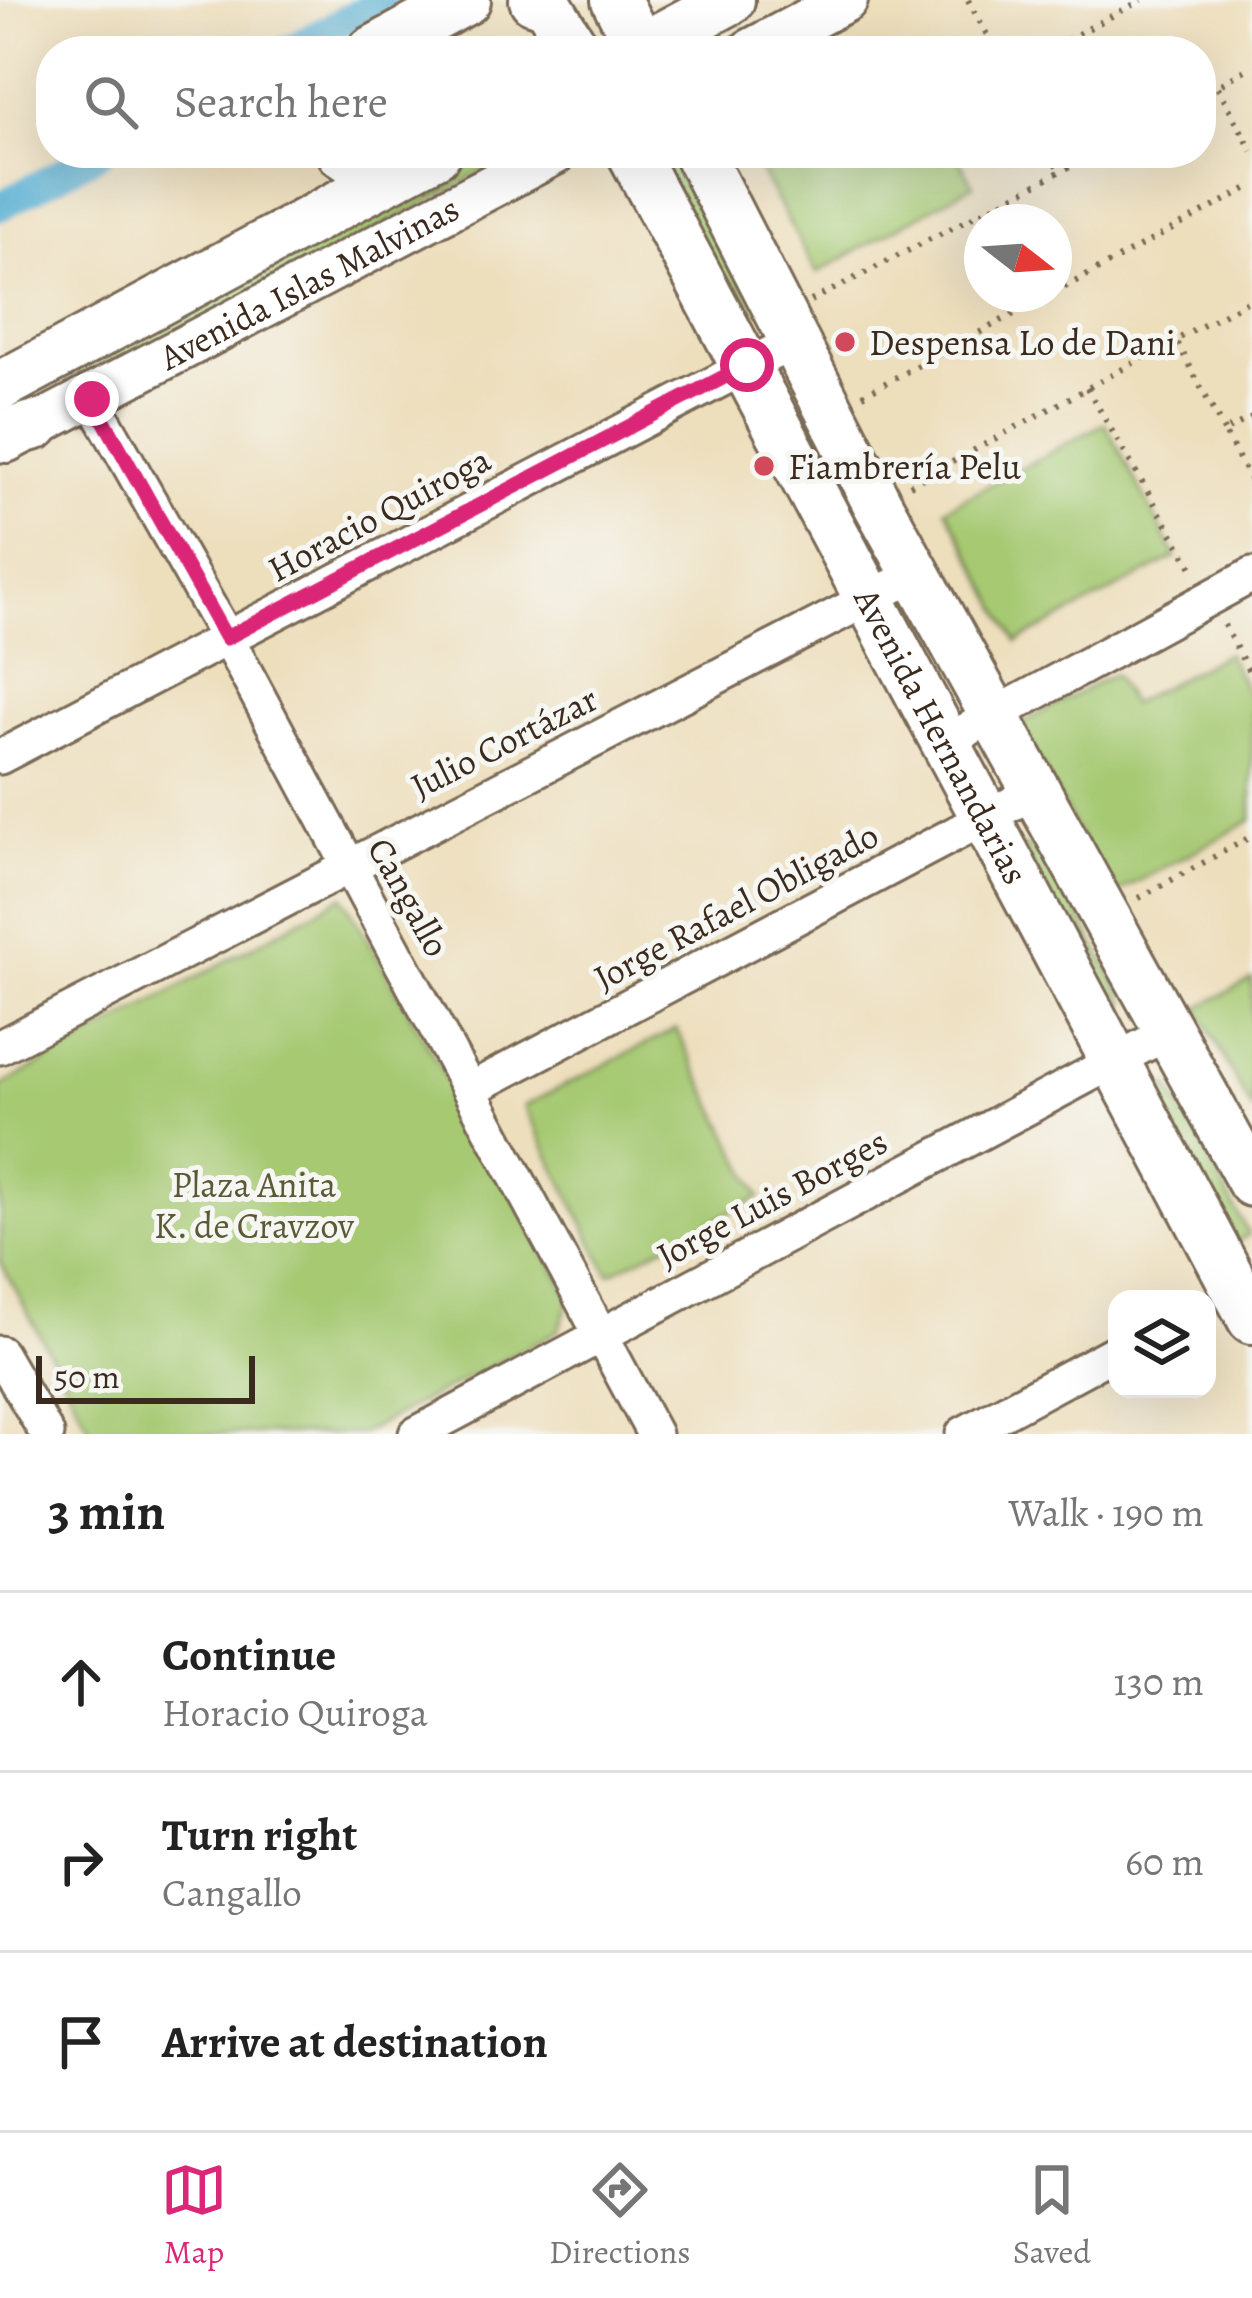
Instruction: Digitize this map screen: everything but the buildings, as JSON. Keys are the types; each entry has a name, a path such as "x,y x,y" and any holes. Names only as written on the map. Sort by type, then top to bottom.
{"main road":[{"path":"400,36 466,0"},
{"path":"534,0 546,2 567,36"},
{"path":"616,0 633,36"},
{"path":"665,36 730,0"},
{"path":"363,168 383,182"},
{"name":"Avenida Islas Malvinas","path":"0,386 409,168"},
{"name":"Avenida Hernandarias","path":"640,168 1236,1297"},
{"name":"Avenida Hernandarias","path":"706,168 916,574 1252,1182"}],"street":[{"path":"778,36 846,0"},
{"name":"Avenida Islas Malvinas","path":"12,435 92,399 528,168"},
{"name":"Horacio Quiroga","path":"0,757 747,365 789,329"},
{"name":"Cangallo","path":"92,399 471,1089 654,1434"},
{"name":"Julio Cortázar","path":"0,1047 916,574"},
{"path":"944,743 1252,575"},
{"name":"Jorge Rafael Obligado","path":"471,1089 1036,791"},
{"name":"Jorge Luis Borges","path":"416,1434 1166,1033"},
{"path":"0,1353 47,1434"},
{"path":"963,1434 1108,1356"}],"path":[{"path":"968,0 988,36"},
{"path":"1074,36 1142,0"},
{"path":"1252,66 1218,87 1252,151"},
{"path":"1058,168 1060,172"},
{"path":"789,329 1068,168"},
{"path":"1072,283 1252,186"},
{"path":"878,503 1252,299"},
{"path":"833,411 1018,312"},
{"path":"1176,340 1252,483"},
{"path":"1087,388 1252,677"},
{"path":"1224,431 1252,417"},
{"path":"1105,916 1252,836"}],"green space":[{"path":"449,168 489,168 190,330 29,393"},
{"path":"662,168 679,168 757,315 744,322"},
{"path":"758,168 964,168 973,185 817,273"},
{"path":"1105,423 1176,557 1017,642 946,508"},
{"path":"1227,653 1252,701 1252,820 1111,896 1020,724 1114,674 1130,704"},
{"path":"1039,840 1126,1003 1111,1011 1024,848"},
{"name":"Plaza Anita K. de Cravzov","path":"343,896 571,1298 558,1331 360,1434 93,1434 0,1261 0,1087"},
{"path":"1252,979 1252,1111 1198,1008"},
{"path":"676,1029 760,1197 609,1274 524,1106"},
{"path":"1169,1086 1249,1235 1234,1243 1154,1093"}],"waterway":[{"path":"316,36 382,0"},
{"path":"0,206 70,168"}],"place":[{"name":"Despensa Lo de Dani","path":"845,342"},
{"name":"Fiambrería Pelu","path":"764,466"}],"route":[{"path":"92,399 226,638 747,365"}]}
